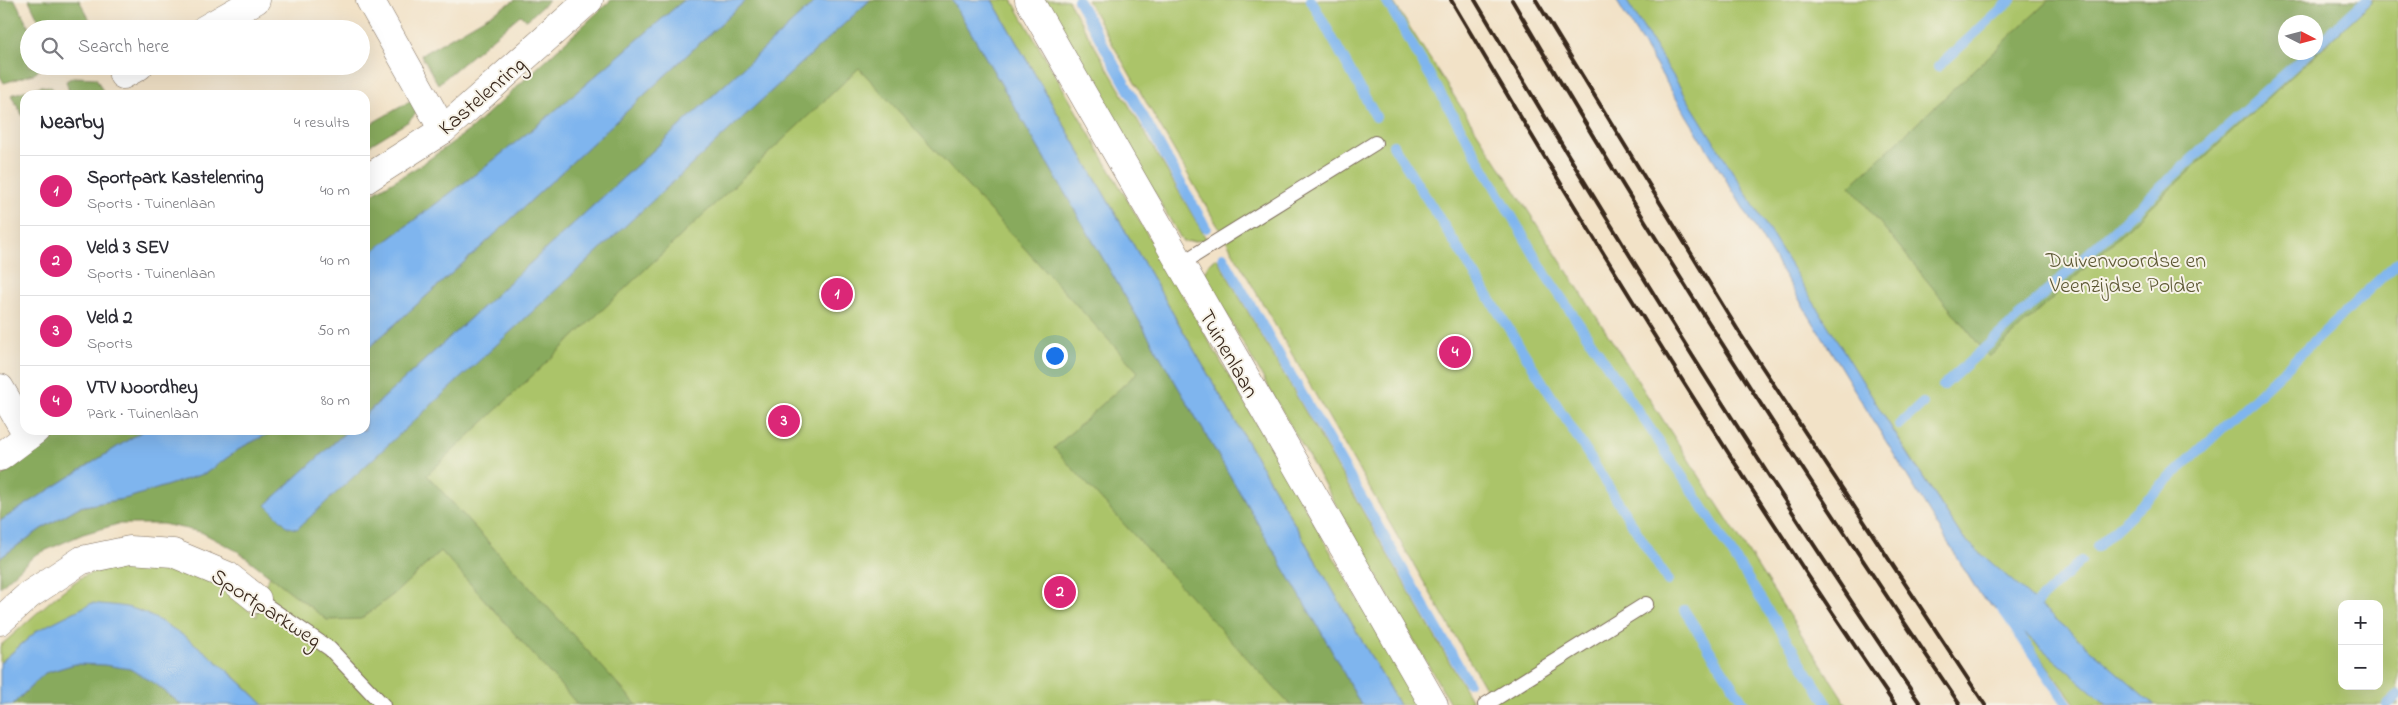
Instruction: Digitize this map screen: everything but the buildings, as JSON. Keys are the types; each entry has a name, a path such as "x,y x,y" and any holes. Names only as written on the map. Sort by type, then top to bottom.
{"street":[{"path":"221,20 256,0"},
{"path":"370,0 443,130"},
{"name":"Kastelenring","path":"370,177 443,130 589,0"},
{"name":"Tuinenlaan","path":"1028,0 1434,705"},
{"path":"0,388 20,416"},
{"path":"0,457 29,435"},
{"name":"Sportparkweg","path":"0,621 29,595 82,560 130,550 173,553 228,576 257,599"}],"lane":[{"path":"1179,265 1375,143"},
{"name":"Sportparkweg","path":"257,599 330,649 383,705"},
{"path":"1485,705 1646,604"}],"green space":[{"path":"0,0 15,0 25,20 20,20 20,75 30,75 4,83 0,76"},
{"path":"29,0 79,0 90,20 39,20"},
{"path":"515,0 549,0 527,20 520,15 438,84 421,55"},
{"path":"611,0 684,0 550,115 485,167 370,253 370,195 421,165 471,129"},
{"path":"746,0 817,0 370,410 370,347 481,247"},
{"path":"870,0 952,0 1323,635 1361,705 264,705 234,676 184,637 137,610 38,630 0,663 0,646 49,603 79,579 93,572 109,568 148,567 169,569 204,578 223,588 257,617 257,599 297,529"},
{"path":"870,0 952,0 1323,635 1361,705 1290,705 1054,448 1138,372 859,68 427,475 637,705 578,705 441,551 394,594 361,619 327,620 239,552 201,532 163,524 118,524 83,534 35,555 0,587 0,558 41,529 79,507 128,498 206,473 242,447 266,435 343,435 266,505 279,518 297,528"},
{"path":"992,0 1012,0 1419,705 1399,705"},
{"path":"1043,0 1068,0 1207,240 1183,242"},
{"path":"1087,0 1392,0 1847,705 1495,705"},
{"name":"Duivenvoordse en Veenzijdse Polder","path":"1624,0 2398,0 2398,705 2076,705 2018,626 2052,656 1991,563 1962,537 1771,241"},
{"path":"2049,0 2374,0 2323,47 2323,15 2278,15 2278,60 2309,60 1989,357 1850,186"},
{"path":"73,77 96,78 102,90 69,90 66,81"},
{"path":"41,86 51,87 52,90 28,90"},
{"path":"20,92 20,111 11,95"},
{"path":"418,97 422,107 409,121 370,145 370,124"},
{"path":"1217,258 1472,701 1466,704 1450,703 1204,275 1209,263"},
{"path":"55,435 136,435 0,521 0,477 40,449"},
{"path":"75,664 110,665 130,669 151,680 182,705 12,705 45,673"}],"water":[{"path":"684,0 746,0 481,247 370,347 370,253 485,167 550,115"},
{"path":"817,0 870,0 297,529 288,527 266,505 343,435 370,435 370,410"},
{"path":"952,0 992,0 1399,705 1361,705 1323,635"},
{"path":"1616,0 1626,0 1899,440 1962,537 2154,705 2107,705 1980,595"},
{"path":"136,435 266,435 242,447 206,473 128,498 79,507 41,529 0,558 0,521"},
{"path":"92,603 132,608 171,628 205,651 264,705 182,705 157,685 130,669 104,665 75,664 45,673 12,705 0,705 0,663 38,630"}],"waterway":[{"path":"1078,0 1206,228"},
{"path":"1311,0 1376,117"},
{"path":"1386,0 1546,275 1695,495 1828,705"},
{"path":"1938,67 2011,0"},
{"path":"2323,40 2366,0"},
{"path":"1943,386 2300,60"},
{"path":"1393,145 1668,581"},
{"path":"1223,257 1468,682"},
{"path":"2097,547 2398,262"},
{"path":"1899,425 1923,403"},
{"path":"2029,610 2081,561"},
{"path":"2001,608 2068,705"},
{"path":"1684,610 1745,705"},
{"path":"2387,705 2398,695"}],"railway":[{"path":"1451,0 1667,356 1779,532 1895,705"},
{"path":"1475,0 1692,356 1805,531 1921,705"},
{"path":"1512,0 1674,268 1844,532 1960,705"},
{"path":"1536,0 1741,335 1985,705"}],"place":[{"name":"Sportpark Kastelenring","path":"837,294"},
{"name":"VTV Noordhey","path":"1455,352"},
{"name":"Veld 2","path":"784,421"},
{"name":"Veld 3 SEV","path":"1060,592"}]}
